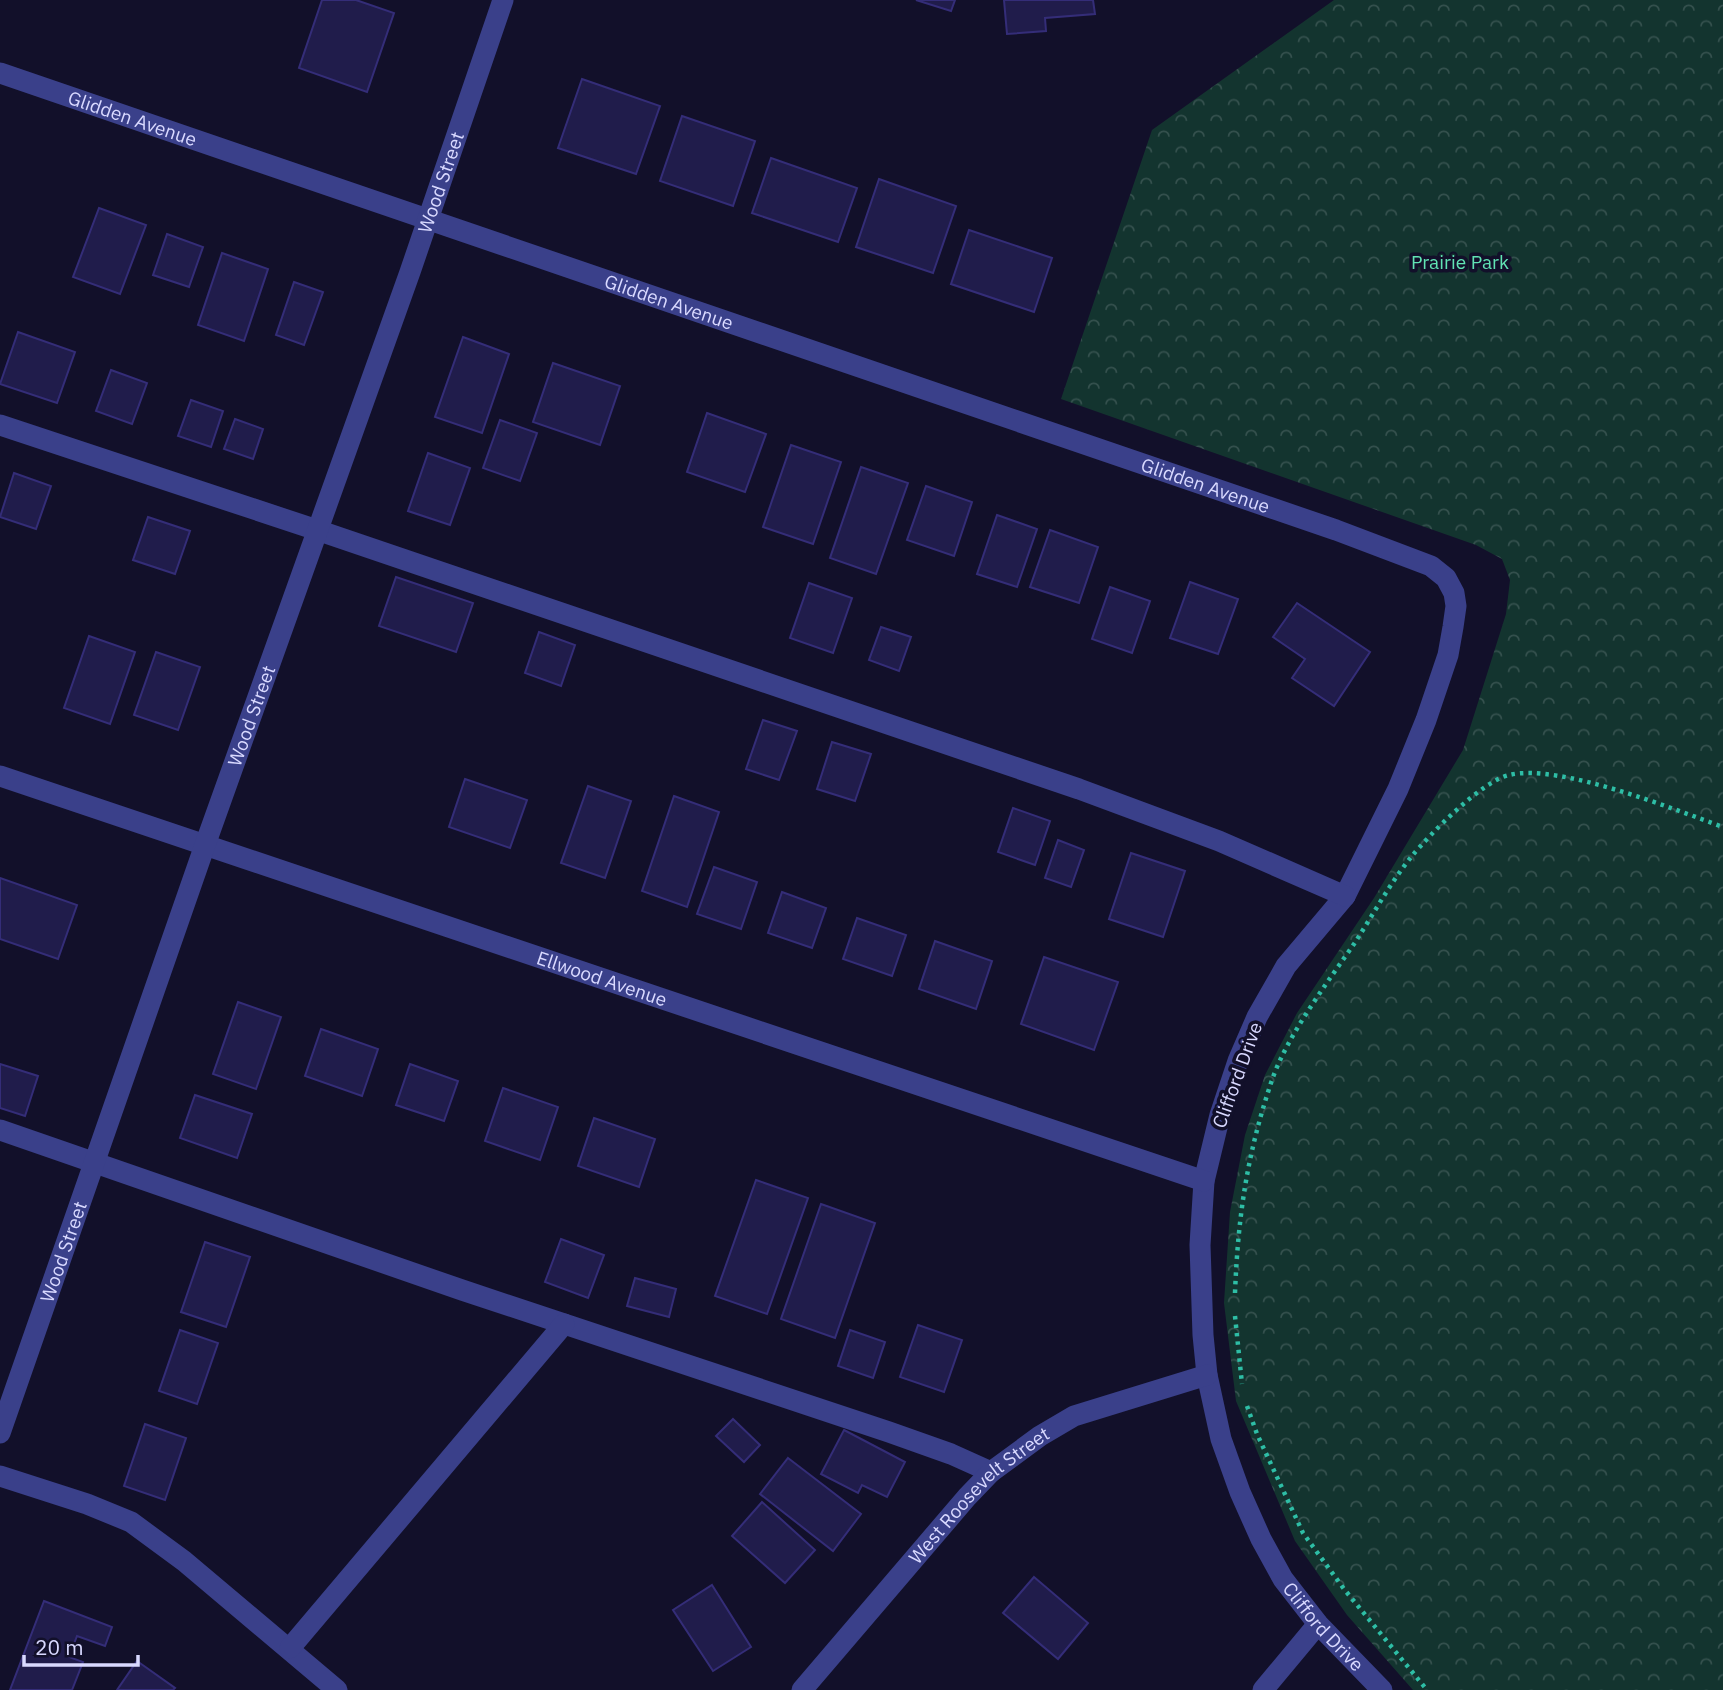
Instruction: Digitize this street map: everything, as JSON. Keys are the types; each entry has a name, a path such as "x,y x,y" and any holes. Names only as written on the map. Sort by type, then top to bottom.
{"street":[{"name":"Wood Street","path":"0,1433 4,1404 93,1164 503,0"},
{"name":"Glidden Avenue","path":"0,73 1336,530"},
{"path":"0,425 1079,789 1219,841 1345,896"},
{"name":"Clifford Drive","path":"1336,530 1431,566 1446,578 1454,593 1456,606 1448,655 1426,720 1398,789 1345,896 1286,966 1257,1017 1238,1061 1220,1115 1204,1181 1200,1245 1203,1335 1207,1375 1221,1439 1250,1516 1283,1579 1318,1624 1382,1690"},
{"name":"Ellwood Avenue","path":"0,776 1204,1181"},
{"path":"0,1130 93,1164 901,1437 991,1472"},
{"path":"290,1648 564,1324"},
{"name":"West Roosevelt Street","path":"802,1690 991,1472 1040,1436 1074,1416 1207,1375"},
{"path":"0,1476 87,1504 131,1522 184,1561 337,1690"},
{"path":"1263,1690 1318,1624"}],"path":[{"path":"1427,1690 1369,1620 1303,1533 1257,1434 1243,1395 1234,1304 1241,1204 1252,1147 1272,1079 1305,1018 1411,857 1470,798 1507,775 1546,773 1621,792 1723,827"}],"green space":[{"name":"Prairie Park","path":"1334,0 1723,0 1723,1690 1413,1690 1347,1615 1295,1541 1236,1401 1224,1303 1230,1212 1245,1135 1265,1075 1297,1013 1374,898 1463,750 1506,614 1510,580 1502,559 1476,545 1061,399 1152,130"}],"building":[{"path":"322,0 356,0 394,13 367,92 299,68"},
{"path":"916,0 955,0 951,11"},
{"path":"1004,0 1093,0 1095,14 1045,18 1046,31 1007,34"},
{"path":"582,79 660,106 636,174 558,148"},
{"path":"682,116 755,141 733,206 660,181"},
{"path":"771,158 857,188 838,242 752,213"},
{"path":"879,179 956,206 933,273 856,247"},
{"path":"99,208 146,225 120,294 73,277"},
{"path":"969,230 1052,258 1034,312 951,284"},
{"path":"167,234 203,247 189,287 153,275"},
{"path":"222,253 268,269 244,341 198,325"},
{"path":"294,282 323,292 304,345 276,335"},
{"path":"18,332 75,352 57,403 0,384"},
{"path":"463,337 509,354 482,433 435,417"},
{"path":"553,363 620,386 600,445 533,422"},
{"path":"111,370 147,383 132,424 96,411"},
{"path":"191,400 223,411 211,447 178,436"},
{"path":"707,413 766,434 745,492 687,472"},
{"path":"235,419 263,429 253,459 224,449"},
{"path":"500,420 537,433 520,481 483,468"},
{"path":"791,445 841,462 813,544 763,527"},
{"path":"428,453 470,468 450,525 408,511"},
{"path":"861,467 908,483 876,574 830,558"},
{"path":"14,473 51,486 36,529 0,517"},
{"path":"926,486 972,502 954,556 907,540"},
{"path":"997,515 1037,529 1017,587 977,574"},
{"path":"148,517 190,531 175,574 133,560"},
{"path":"1050,530 1098,547 1079,603 1030,587"},
{"path":"396,577 473,603 456,652 379,626"},
{"path":"1190,582 1238,599 1218,654 1170,638"},
{"path":"809,583 852,598 833,653 790,638"},
{"path":"1110,587 1150,601 1132,653 1092,639"},
{"path":"1297,603 1370,652 1334,706 1292,678 1305,659 1273,637"},
{"path":"881,627 911,637 899,671 869,660"},
{"path":"539,632 575,645 561,686 525,673"},
{"path":"89,636 135,652 110,724 64,708"},
{"path":"156,652 200,667 178,730 134,715"},
{"path":"763,720 797,731 779,780 746,769"},
{"path":"832,742 871,754 855,801 817,789"},
{"path":"465,779 527,800 510,848 449,827"},
{"path":"588,786 631,801 605,878 561,863"},
{"path":"674,796 719,812 687,907 642,891"},
{"path":"1013,808 1050,821 1035,865 998,852"},
{"path":"1058,840 1084,850 1071,887 1045,878"},
{"path":"1131,853 1185,871 1163,937 1109,919"},
{"path":"714,867 757,882 741,929 697,914"},
{"path":"0,878 77,905 58,959 0,939"},
{"path":"782,892 826,908 812,948 768,933"},
{"path":"857,918 906,935 892,976 843,959"},
{"path":"935,941 992,961 976,1009 919,989"},
{"path":"1044,957 1118,982 1094,1050 1021,1024"},
{"path":"238,1002 281,1017 256,1089 213,1074"},
{"path":"321,1029 378,1049 362,1096 305,1076"},
{"path":"0,1064 38,1076 25,1116 0,1108"},
{"path":"410,1064 458,1081 444,1121 396,1105"},
{"path":"503,1088 558,1107 540,1160 485,1141"},
{"path":"195,1095 252,1114 237,1158 180,1138"},
{"path":"594,1118 655,1139 639,1187 578,1166"},
{"path":"756,1180 808,1198 767,1314 715,1296"},
{"path":"821,1204 875,1223 835,1338 781,1319"},
{"path":"561,1239 604,1255 588,1298 545,1282"},
{"path":"205,1242 250,1257 226,1327 181,1312"},
{"path":"635,1278 676,1289 669,1317 627,1306"},
{"path":"918,1325 962,1340 944,1392 900,1377"},
{"path":"180,1330 218,1343 197,1404 159,1391"},
{"path":"850,1330 885,1342 873,1378 838,1366"},
{"path":"733,1419 760,1445 744,1462 716,1436"},
{"path":"145,1424 186,1438 165,1500 124,1486"},
{"path":"844,1430 905,1462 887,1497 862,1485 858,1493 821,1474"},
{"path":"788,1458 861,1514 833,1551 760,1494"},
{"path":"762,1502 815,1550 785,1583 732,1536"},
{"path":"1034,1577 1088,1623 1058,1659 1003,1613"},
{"path":"712,1585 751,1647 713,1671 673,1610"},
{"path":"44,1601 112,1627 105,1646 77,1636 69,1657 83,1662 72,1690 10,1690"},
{"path":"137,1661 175,1688 117,1690"}]}
